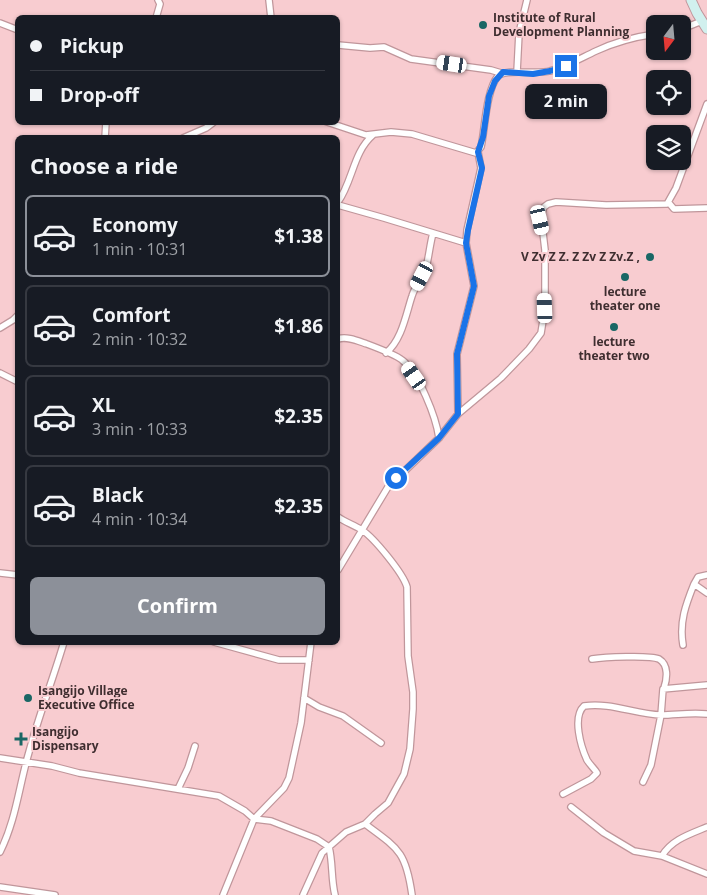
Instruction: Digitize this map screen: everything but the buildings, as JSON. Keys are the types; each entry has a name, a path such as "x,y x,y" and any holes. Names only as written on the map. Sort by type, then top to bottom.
{"street":[{"path":"157,15 160,4 158,0"},
{"path":"270,0 271,15"},
{"path":"517,72 519,33 527,0"},
{"path":"691,0 705,25 691,27"},
{"path":"0,23 15,29"},
{"path":"340,45 384,47 411,59 501,73 533,74 566,66 598,50 623,41 646,36"},
{"path":"458,414 457,354 474,286 466,243 482,168 478,152 483,137 489,96 495,81 501,73"},
{"path":"340,567 388,487 439,438 458,414 501,378 529,349 541,333 545,308 545,250 540,220 544,207 556,202 644,206 666,205 669,203 707,104"},
{"path":"190,135 210,125"},
{"path":"336,125 373,135 391,132 412,134 444,142 473,153 478,152"},
{"path":"340,199 347,188 364,144 373,135"},
{"path":"669,203 670,207 674,209 707,208"},
{"path":"340,205 466,243"},
{"path":"386,353 395,342 413,293 426,268 433,233"},
{"path":"0,328 15,317"},
{"path":"340,338 343,337 372,346 404,361 426,394 437,425 439,438"},
{"path":"0,373 15,380"},
{"path":"303,895 322,853 346,832 365,824 374,814 388,804 404,774 410,749 413,692 408,656 407,587 405,579 395,565 362,530 340,518"},
{"path":"0,573 15,575"},
{"path":"682,645 680,631 684,608 698,577 707,575"},
{"path":"694,584 707,593"},
{"path":"0,852 14,820 35,728 63,645"},
{"path":"225,645 279,660 309,660"},
{"path":"223,895 254,819 284,788 289,778 304,698 311,645"},
{"path":"592,658 641,657 660,660 664,664 667,674 662,695 661,715 651,765 643,782"},
{"path":"664,688 687,688 707,685"},
{"path":"304,698 319,707 347,719 381,743"},
{"path":"563,794 591,779 597,773 588,763 578,733 580,712 584,706 600,706 661,715 695,712 707,714"},
{"path":"178,789 188,768 195,746"},
{"path":"0,758 219,796 254,819 271,821 329,847 332,860 331,882 335,895"},
{"path":"571,807 604,833 634,851 662,856 707,874"},
{"path":"365,824 390,842 403,856 412,895"},
{"path":"662,856 666,849 675,842 707,827"},
{"path":"0,887 55,895"}],"place":[{"name":"Institute of Rural Development Planning","path":"483,25"},
{"name":"V Zv Z Z. Z Zv Z Zv.Z ,","path":"650,257"},
{"name":"lecture theater one","path":"625,277"},
{"name":"lecture theater two","path":"614,327"},
{"name":"Isangijo Village Executive Office","path":"28,698"},
{"name":"Isangijo Dispensary","path":"21,739"}],"route":[{"path":"396,478 449,428 458,414 457,354 474,286 466,243 482,168 478,152 481,147 491,90 495,81 503,72 533,74 566,66"}]}
